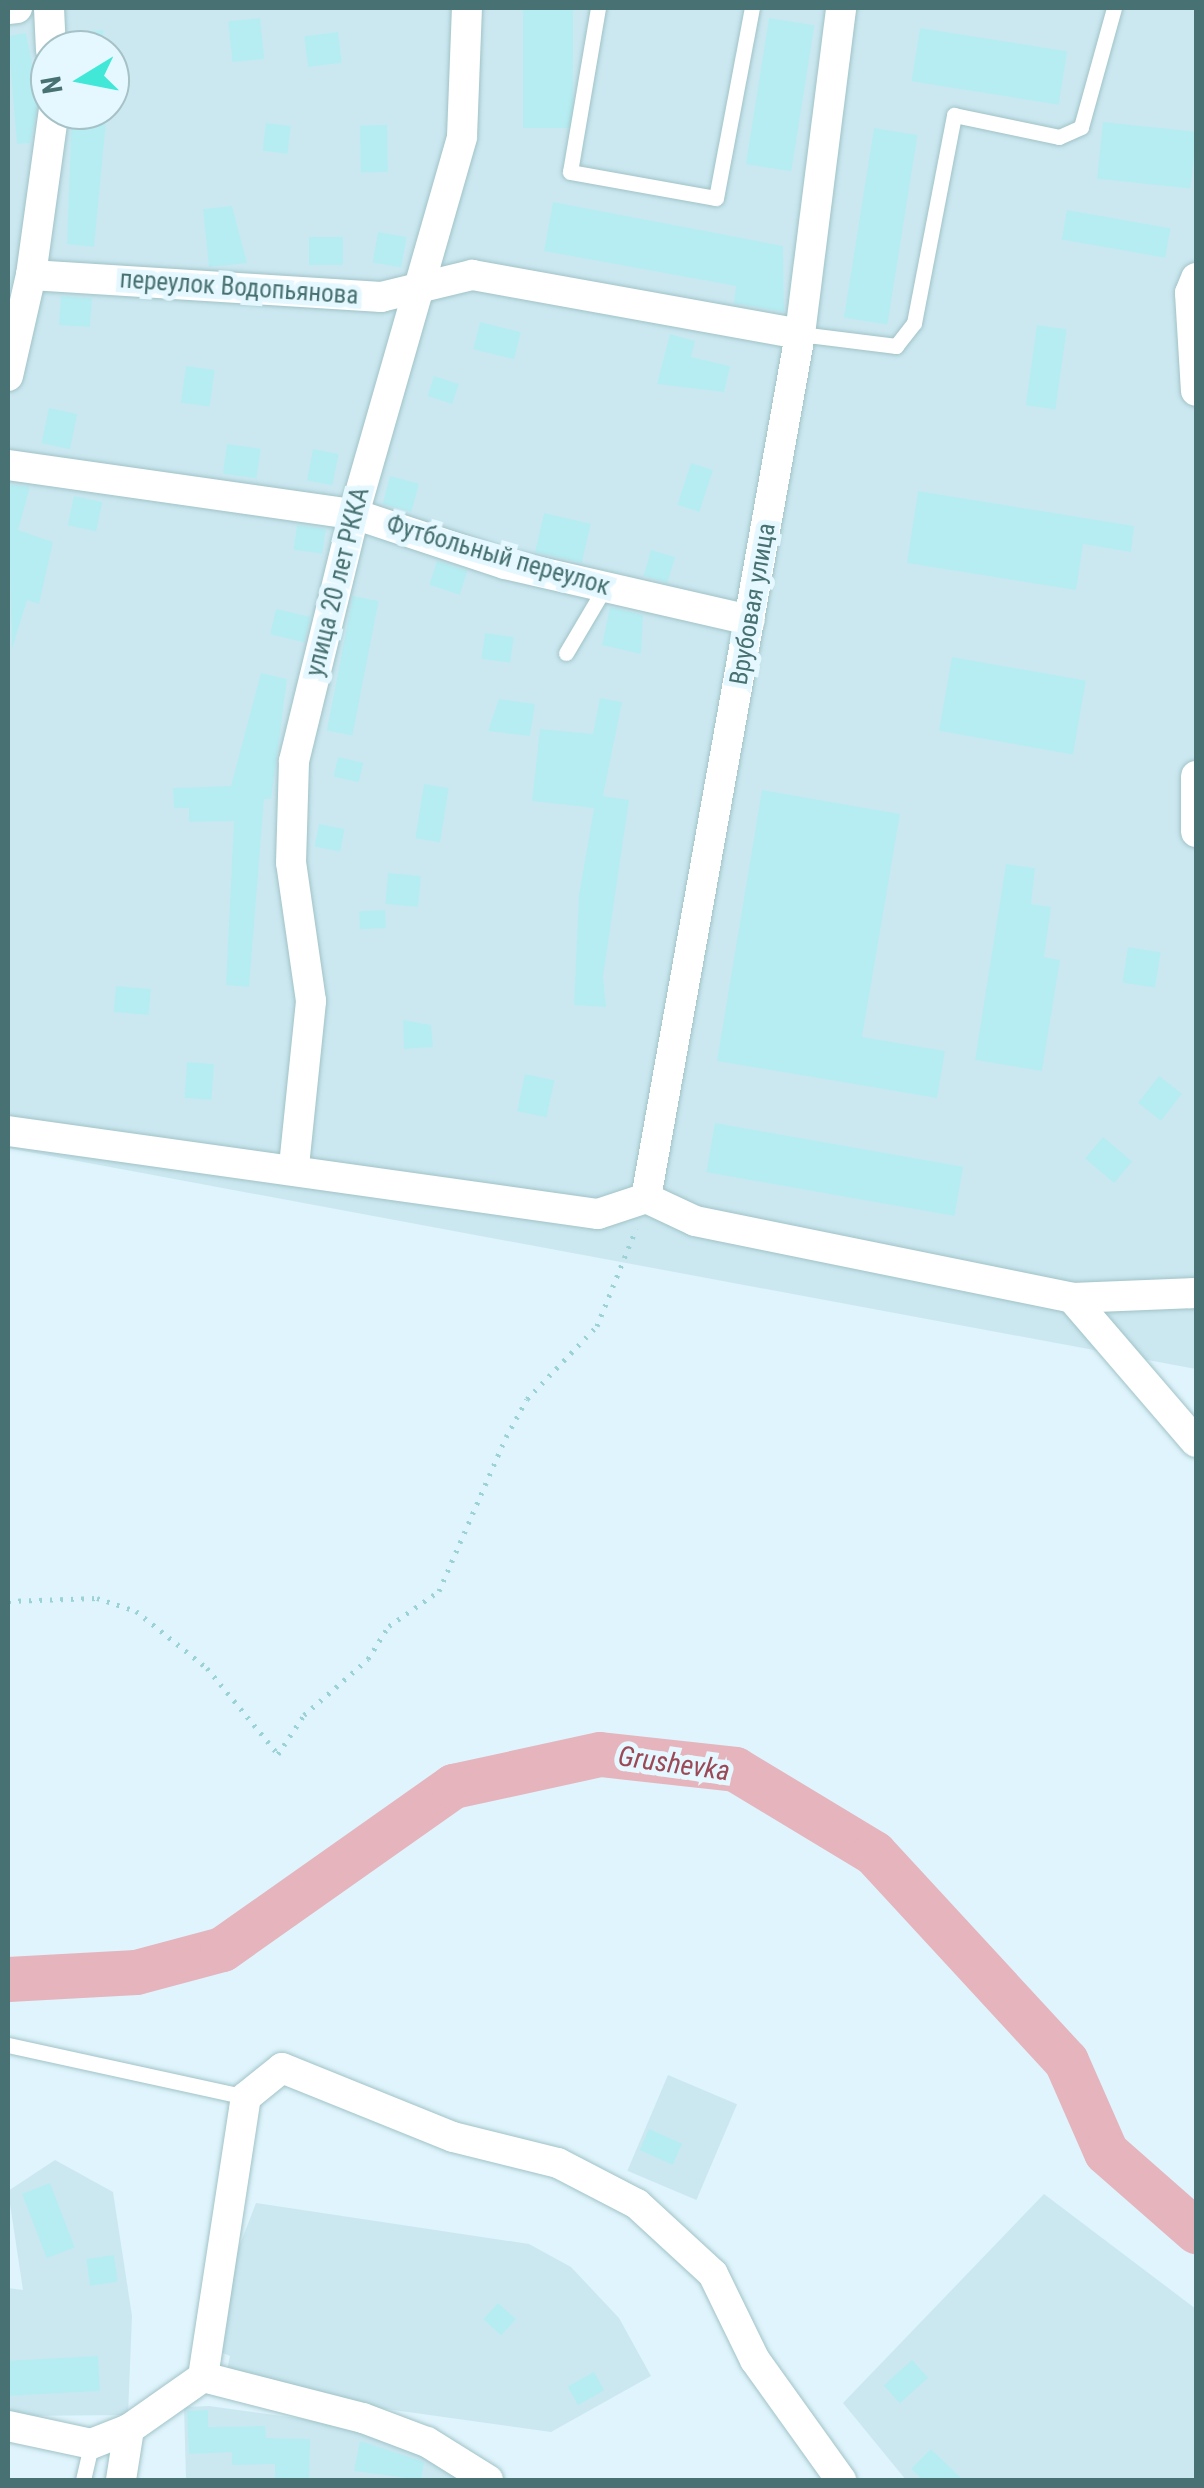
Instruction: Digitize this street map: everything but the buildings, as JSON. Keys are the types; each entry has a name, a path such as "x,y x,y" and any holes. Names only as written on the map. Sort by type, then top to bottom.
{"street":[{"path":"8,9 17,8"},
{"name":"улица 20 лет РККА","path":"294,1166 311,1002 291,863 294,761 354,514 423,286 462,137 466,8"},
{"name":"Врубовая улица","path":"646,1198 800,334 842,8"},
{"path":"8,376 31,275 51,130"},
{"name":"переулок Водопьянова","path":"31,275 380,297 472,275 800,334"},
{"path":"1196,278 1190,293 1196,391"},
{"name":"Футбольный переулок","path":"8,465 354,514 605,587 750,620"},
{"path":"1196,776 1196,832"},
{"path":"8,1131 294,1166 598,1214 646,1198 695,1221 1072,1298 1196,1294"},
{"path":"1072,1298 1196,1442"},
{"path":"8,2426 91,2444 129,2429 203,2377 246,2097 282,2068 307,2074 454,2137 558,2163 636,2204 713,2274 755,2360 841,2480"},
{"path":"203,2377 363,2418 427,2442 488,2480"},
{"path":"122,2480 129,2429"}],"lane":[{"path":"598,8 570,172 716,198 752,8"},
{"path":"800,334 896,346 914,323 954,115 1060,136 1081,127 1114,8"},
{"path":"566,653 605,587"},
{"path":"8,2045 246,2097"},
{"path":"83,2480 91,2444"}],"path":[{"path":"8,1601 97,1598 136,1610 206,1668 278,1754 304,1715 368,1659 389,1626 440,1590 527,1399 597,1326 646,1198"}],"shaded area":[{"path":"8,8 1196,8 1196,1369 8,1148"},
{"path":"668,2075 737,2104 696,2200 627,2171"},
{"path":"55,2160 113,2192 132,2316 128,2415 8,2416 8,2288 23,2290 8,2191"},
{"path":"1044,2194 1196,2309 1196,2480 906,2480 843,2403"},
{"path":"256,2203 529,2244 571,2267 619,2318 651,2376 551,2432 372,2407 227,2370 230,2356 218,2351 221,2294"},
{"path":"209,2406 348,2425 430,2452 458,2480 156,2480 186,2478 184,2407"}],"waterway":[{"name":"Grushevka","path":"8,1979 136,1972 222,1949 453,1786 600,1754 735,1769 874,1853 1066,2061 1106,2152 1196,2231"}]}
